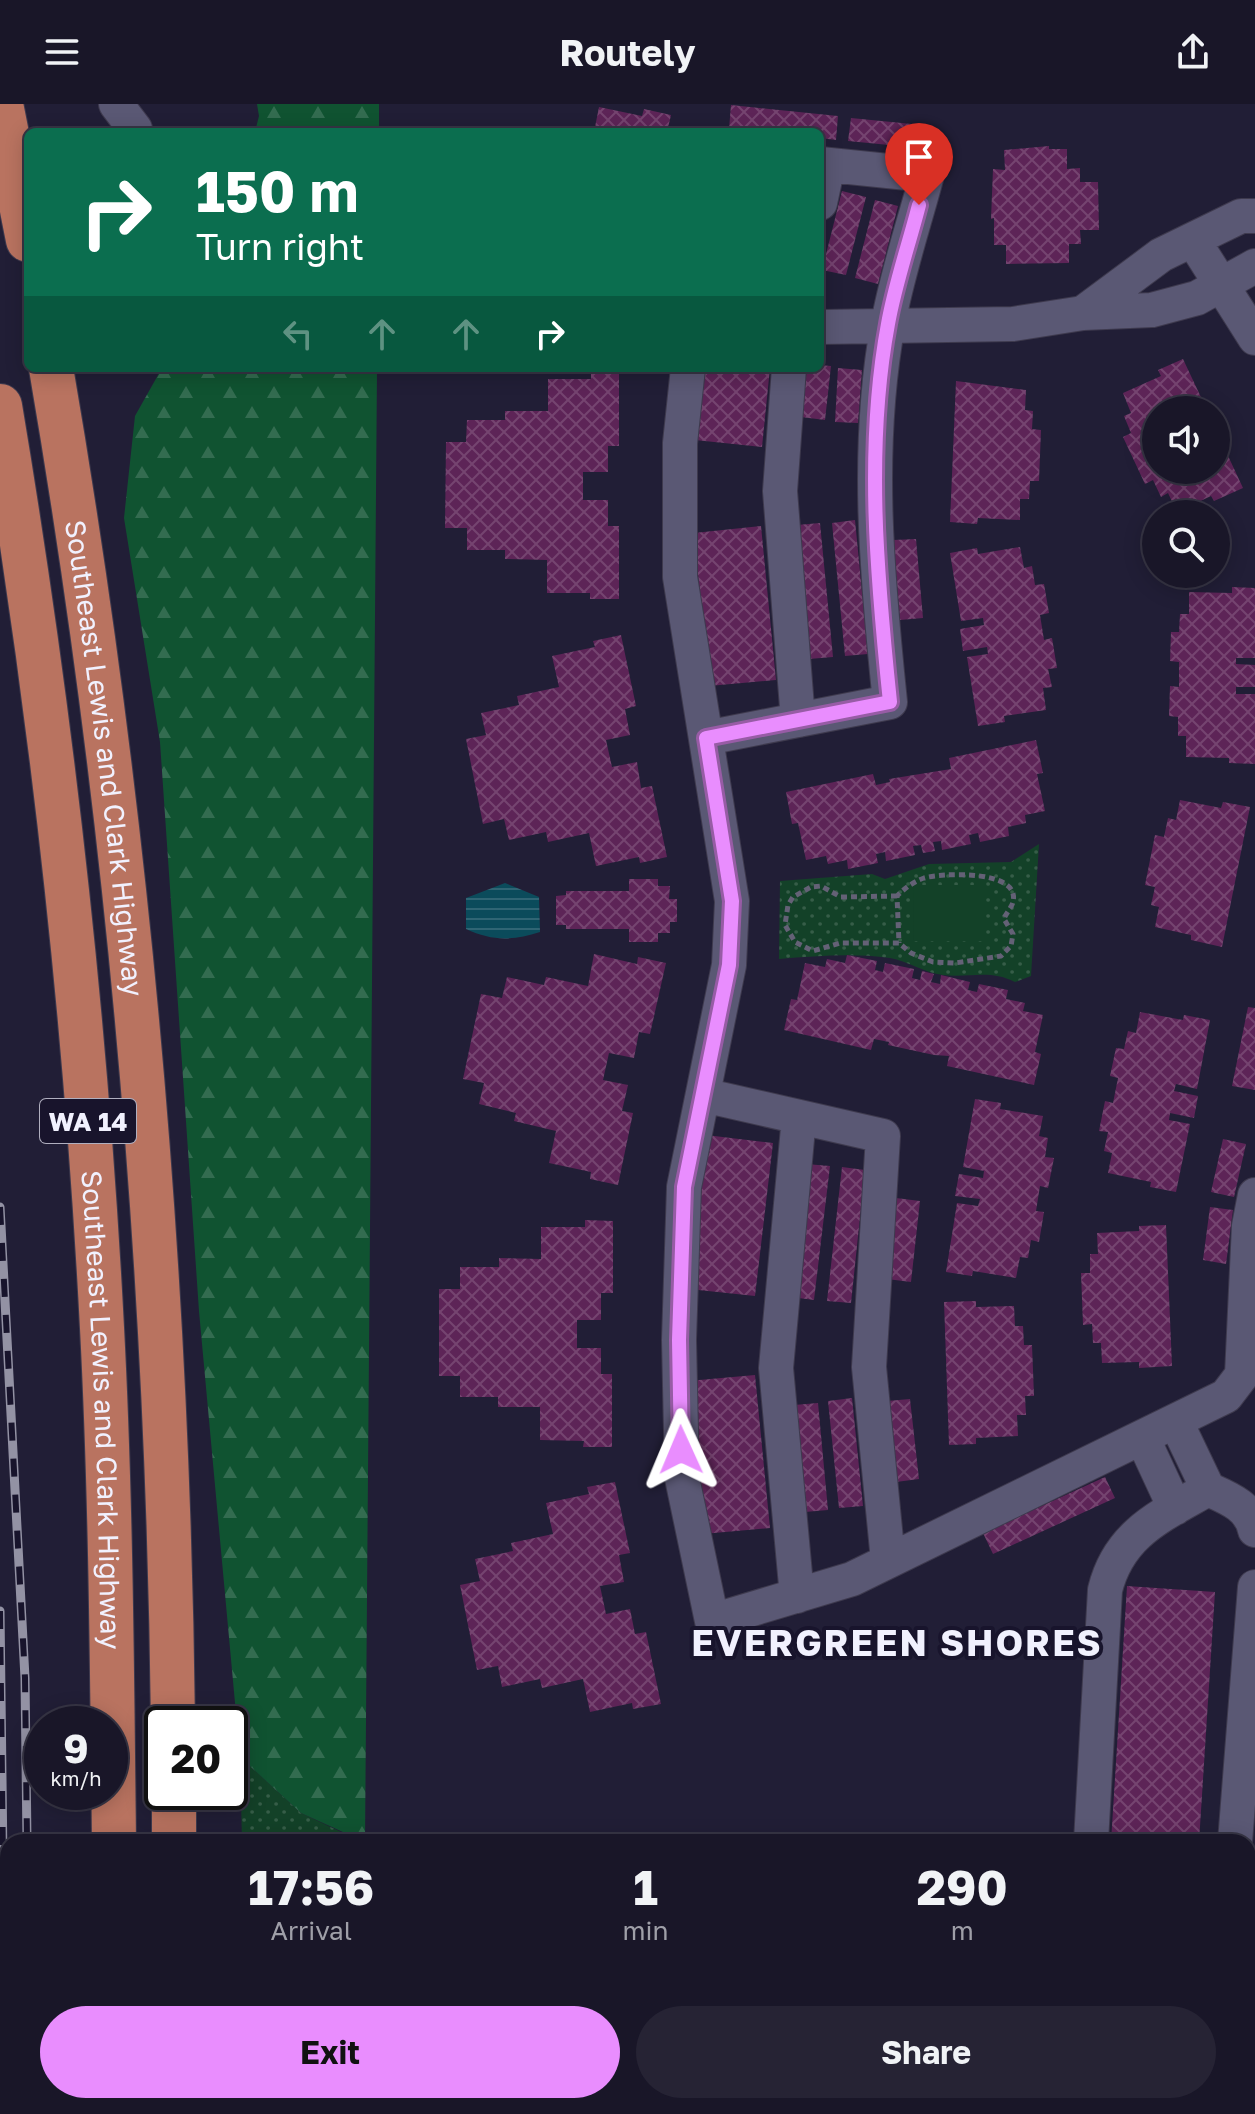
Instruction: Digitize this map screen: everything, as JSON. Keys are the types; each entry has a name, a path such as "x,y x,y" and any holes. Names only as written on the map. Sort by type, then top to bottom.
{"highway":[{"path":"1,104 24,220"},
{"name":"Southeast Lewis and Clark Highway","path":"52,372 76,520 139,1037 159,1328 172,1602 173,1706"},
{"name":"Southeast Lewis and Clark Highway","path":"0,406 24,547 59,820 87,1110 102,1327 111,1562 114,1834"},
{"path":"174,1810 174,1834"}],"lane":[{"path":"706,738 890,702 879,591 875,457 888,324 927,175 824,165"},
{"path":"1083,313 1128,278 1193,240 1241,216 1255,216"},
{"path":"1193,240 1255,338"},
{"path":"824,327 1013,324 1083,313 1152,310 1197,298 1230,296 1255,266"},
{"path":"688,372 680,443 680,577 732,901 729,965 684,1187 679,1340 682,1478 712,1621 852,1579 1226,1396 1242,1375 1249,1226 1255,1195"},
{"path":"789,372 780,491 798,720"},
{"path":"703,1095 883,1136 869,1367 888,1560"},
{"path":"797,1596 776,1368 799,1117"},
{"path":"1176,1422 1253,1519 1255,1530"},
{"path":"1143,1439 1175,1508"},
{"path":"1091,1834 1105,1590 1111,1567 1127,1542 1175,1508 1233,1493"},
{"path":"1236,1834 1255,1587"}],"path":[{"path":"897,896 841,897 821,886 811,887 801,890 788,905 785,925 795,942 813,951 840,943 899,943 911,953 933,962 955,963 1001,956 1014,940 1004,919 1013,902 1013,894 1004,883 969,873 925,878 906,886 897,896 899,943"}],"green space":[{"path":"257,104 379,104 379,128 256,128 259,116"},
{"path":"160,372 377,372 365,1834 347,1834 301,1813 248,1764 248,1706 235,1706 199,1311 160,742 124,518 135,416"},
{"path":"1039,844 1031,976 1015,982 988,975 943,975 876,956 779,959 780,881 872,874 885,879 929,864 1011,862"},
{"path":"913,885 985,885 985,941 914,941"},
{"path":"248,1764 301,1813 345,1834 242,1834 241,1810 248,1810"}],"water":[{"path":"505,883 539,897 540,932 502,938 466,929 466,898"}],"building":[{"path":"731,105 838,116 836,140 824,138 824,128 729,128"},
{"path":"599,107 642,116 644,109 671,115 668,128 595,128"},
{"path":"851,118 932,126 930,149 848,141"},
{"path":"1049,146 1049,149 1067,149 1067,169 1080,168 1080,182 1098,182 1099,230 1080,230 1081,244 1069,244 1069,263 1006,264 1006,245 994,245 994,218 991,219 993,169 1005,170 1004,150"},
{"path":"842,191 866,197 846,275 824,270"},
{"path":"875,200 898,206 878,284 855,278"},
{"path":"1183,359 1200,396 1142,396 1142,478 1123,437 1131,433 1124,416 1131,413 1123,393 1161,376 1158,370"},
{"path":"824,365 831,366 825,420 801,417 807,372 824,372"},
{"path":"838,368 862,370 858,423 835,422"},
{"path":"591,372 619,373 619,446 608,446 608,472 583,472 583,500 608,500 608,526 619,526 619,599 590,599 590,593 547,593 547,560 505,559 505,550 467,550 467,528 445,528 446,442 466,442 467,420 505,420 505,411 548,411 548,379 591,379"},
{"path":"703,372 770,372 762,447 695,440"},
{"path":"956,381 1026,390 1025,410 1033,411 1032,429 1041,430 1039,481 1030,481 1029,499 1020,499 1020,520 978,518 977,524 950,522"},
{"path":"1230,460 1243,488 1216,500 1211,496 1202,500 1171,500 1168,493 1161,497 1155,484 1230,484"},
{"path":"855,520 868,654 845,656 832,523"},
{"path":"820,523 833,657 809,659 797,525"},
{"path":"761,526 776,680 709,686 694,533"},
{"path":"916,539 923,618 900,620 893,540"},
{"path":"1020,547 1024,568 1032,566 1035,585 1044,584 1049,613 1040,615 1044,640 1052,638 1057,668 1048,669 1052,687 1043,688 1046,710 1004,716 1005,722 978,726 967,657 988,654 987,647 963,651 960,629 984,625 983,618 961,621 950,553 977,548 978,554"},
{"path":"1232,587 1255,588 1255,658 1236,658 1236,664 1255,665 1255,687 1236,687 1236,694 1255,694 1255,764 1229,763 1229,758 1186,757 1186,736 1178,736 1178,717 1169,716 1170,686 1179,687 1179,662 1170,661 1171,632 1179,632 1180,614 1189,614 1189,592 1232,593"},
{"path":"621,635 636,706 625,709 630,735 606,740 612,767 637,762 641,788 652,786 667,857 640,863 639,857 596,866 589,833 548,842 546,832 509,840 504,819 483,824 466,739 486,735 481,713 519,705 517,696 559,687 552,656 595,647 593,641"},
{"path":"1036,740 1043,773 1037,774 1045,811 1025,815 1026,823 1008,827 1009,836 980,842 978,833 969,835 971,844 942,850 941,841 933,842 935,851 923,853 921,845 913,846 915,855 886,861 885,852 876,854 878,863 848,869 847,860 828,864 826,856 806,860 798,823 792,824 786,792 873,774 876,785 890,782 889,779 951,769 949,758"},
{"path":"1180,800 1221,808 1223,802 1250,807 1222,947 1191,940 1191,935 1155,927 1159,907 1151,905 1155,887 1145,885 1155,835 1164,837 1168,818 1176,820"},
{"path":"629,879 658,879 658,886 670,886 669,899 677,899 677,922 670,922 670,933 658,933 658,942 629,942 629,929 566,929 566,925 556,925 556,896 566,895 566,891 629,891"},
{"path":"594,954 637,964 638,957 666,963 650,1034 639,1032 634,1058 609,1053 603,1080 628,1085 622,1111 633,1113 618,1185 590,1179 591,1172 549,1163 556,1131 514,1121 516,1113 479,1104 484,1083 463,1079 481,994 502,998 507,977 544,985 546,977 588,986"},
{"path":"847,955 877,961 875,970 883,972 885,963 914,969 912,978 920,980 922,971 934,974 931,982 940,984 941,975 970,982 968,990 977,992 979,984 1008,990 1006,999 1025,1003 1023,1011 1043,1015 1035,1052 1041,1054 1034,1085 947,1066 949,1056 888,1045 889,1042 874,1039 871,1050 784,1030 791,999 797,1000 805,963 825,967 827,959 845,963"},
{"path":"1248,1007 1255,1008 1255,1090 1232,1086"},
{"path":"1140,1012 1183,1020 1184,1015 1210,1020 1197,1089 1176,1084 1174,1091 1198,1096 1194,1118 1170,1113 1169,1120 1190,1124 1176,1192 1150,1187 1151,1182 1108,1173 1112,1153 1104,1151 1108,1132 1099,1131 1105,1101 1113,1103 1118,1078 1110,1076 1116,1048 1124,1049 1128,1031 1136,1033"},
{"path":"975,1099 1001,1103 1000,1109 1043,1116 1039,1136 1048,1138 1045,1157 1054,1158 1048,1188 1040,1186 1036,1211 1044,1212 1039,1242 1031,1240 1028,1258 1020,1257 1016,1278 973,1271 972,1276 946,1272 957,1203 978,1206 980,1199 955,1196 959,1174 983,1178 984,1171 963,1167"},
{"path":"706,1135 773,1143 755,1296 689,1289"},
{"path":"1223,1139 1246,1144 1234,1197 1211,1192"},
{"path":"806,1164 830,1166 814,1300 791,1297"},
{"path":"842,1167 865,1170 851,1303 827,1301"},
{"path":"896,1198 920,1201 911,1282 887,1279"},
{"path":"1210,1207 1233,1210 1226,1264 1203,1260"},
{"path":"585,1220 613,1221 613,1293 601,1293 601,1320 577,1320 577,1348 601,1348 601,1374 612,1374 612,1447 583,1447 584,1441 540,1440 540,1407 498,1407 498,1397 460,1397 460,1376 439,1376 439,1289 460,1289 460,1267 499,1267 499,1258 541,1259 541,1227 585,1227"},
{"path":"1166,1225 1172,1366 1139,1368 1139,1362 1102,1363 1101,1343 1093,1343 1092,1324 1083,1325 1081,1273 1090,1273 1090,1254 1098,1254 1097,1233 1139,1231 1139,1226"},
{"path":"976,1301 976,1307 1014,1306 1015,1326 1023,1326 1024,1345 1032,1345 1034,1396 1025,1396 1026,1415 1017,1415 1018,1436 976,1438 976,1444 949,1445 944,1302"},
{"path":"755,1375 770,1528 703,1534 688,1381"},
{"path":"852,1398 863,1506 839,1508 828,1401"},
{"path":"910,1399 919,1479 896,1482 887,1401"},
{"path":"818,1403 828,1510 805,1512 794,1405"},
{"path":"1105,1477 1115,1498 993,1554 983,1533"},
{"path":"615,1482 630,1553 619,1555 624,1582 600,1586 606,1614 630,1609 635,1634 646,1632 661,1704 633,1709 632,1703 590,1712 583,1679 542,1688 540,1679 502,1687 498,1666 477,1670 460,1585 480,1581 475,1559 513,1551 511,1543 553,1534 546,1503 589,1494 587,1487"},
{"path":"1127,1586 1215,1592 1200,1834 1112,1834"}],"railway":[{"path":"0,1207 25,1678 27,1834"},
{"path":"0,1611 3,1834"}],"district":[{"name":"EVERGREEN SHORES","path":"897,1642"}],"route":[{"path":"681,1450 679,1340 684,1187 729,965 732,901 706,738 890,702 879,591 875,457 888,324 919,205"}]}
